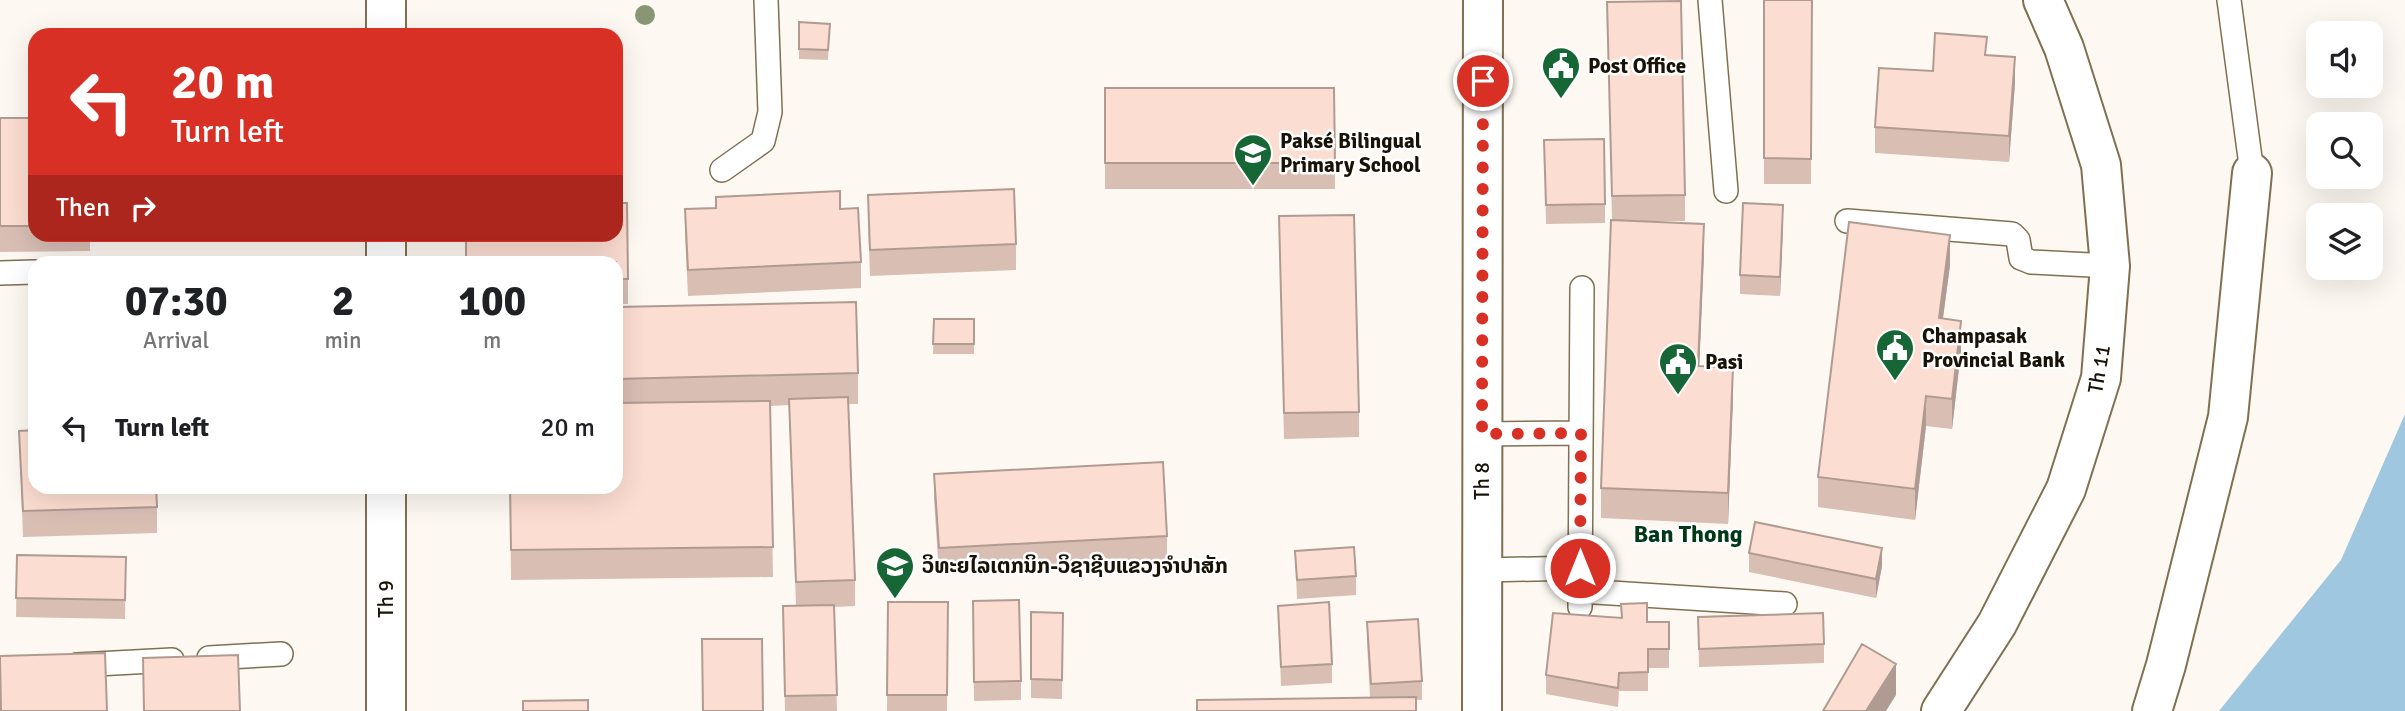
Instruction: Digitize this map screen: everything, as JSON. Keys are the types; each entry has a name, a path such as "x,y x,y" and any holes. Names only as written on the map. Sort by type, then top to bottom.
{"street":[{"path":"386,0 386,28"},
{"name":"Th 8","path":"1482,711 1483,0"},
{"name":"Th 11","path":"1941,711 1997,624 2066,489 2101,377 2110,266 2101,165 2064,48 2043,0"},
{"path":"2152,711 2228,417 2252,173"},
{"name":"Th 9","path":"386,494 386,711"}],"lane":[{"path":"722,170 763,141 770,112 766,0"},
{"path":"1710,0 1726,191"},
{"path":"2229,0 2252,173"},
{"path":"1847,221 2012,234 2018,240 2021,258 2031,262 2110,266"},
{"path":"0,273 28,272"},
{"path":"1582,288 1580,599 1785,604"},
{"path":"1482,434 1581,433"},
{"path":"1482,570 1580,568"},
{"path":"53,666 281,654"}],"water":[{"path":"2405,414 2405,711 2219,711 2341,560"}],"building":[{"path":"1764,0 1812,0 1811,159 1764,158"},
{"path":"1681,1 1685,195 1612,196 1607,2"},
{"path":"799,22 830,24 828,50 799,49"},
{"path":"1935,33 1987,37 1985,55 2015,57 2009,136 1875,127 1879,68 1933,71"},
{"path":"1105,88 1334,88 1335,163 1105,163"},
{"path":"0,118 28,118 28,226 0,226"},
{"path":"1604,139 1605,204 1546,205 1544,140"},
{"path":"1014,189 1016,244 870,250 868,195"},
{"path":"840,191 840,209 858,208 861,262 688,270 685,209 716,208 716,197"},
{"path":"623,203 627,203 628,279 623,279 623,256 466,256 466,242 623,242"},
{"path":"1743,203 1783,205 1780,277 1740,275"},
{"path":"1354,215 1359,412 1284,413 1279,216"},
{"path":"1611,220 1704,224 1698,366 1733,367 1728,493 1601,488"},
{"path":"1849,222 1950,235 1939,318 1961,321 1952,399 1926,396 1915,489 1818,477"},
{"path":"856,302 858,373 623,379 623,307"},
{"path":"934,319 974,319 974,344 933,344"},
{"path":"848,397 855,580 796,582 789,399"},
{"path":"770,401 773,547 511,550 510,494 623,494 623,403"},
{"path":"28,430 28,494 156,494 157,507 23,511 19,431"},
{"path":"1163,462 1167,536 939,548 934,474"},
{"path":"1755,522 1882,548 1876,579 1749,553"},
{"path":"1354,547 1356,576 1297,580 1295,551"},
{"path":"17,555 126,557 125,600 16,598"},
{"path":"1019,600 1021,681 974,682 973,601"},
{"path":"888,602 948,602 947,695 887,695"},
{"path":"1329,602 1332,664 1281,667 1278,606"},
{"path":"1647,603 1647,622 1669,622 1669,649 1648,649 1648,672 1619,673 1618,688 1546,675 1553,613 1622,618 1621,604"},
{"path":"834,605 837,695 785,696 783,606"},
{"path":"1031,612 1063,613 1062,680 1031,679"},
{"path":"1823,613 1824,644 1699,649 1698,617"},
{"path":"1418,619 1422,681 1371,684 1367,622"},
{"path":"702,639 762,639 763,711 703,711"},
{"path":"1862,644 1896,664 1866,711 1823,711"},
{"path":"105,653 107,711 1,711 0,656"},
{"path":"238,655 240,711 144,711 143,658"},
{"path":"1416,697 1416,711 1197,711 1197,700"},
{"path":"588,700 588,711 523,711 523,701"}],"place":[{"name":"Post Office","path":"1561,100"},
{"name":"Paksé Bilingual Primary School","path":"1253,187"},
{"name":"Champasak Provincial Bank","path":"1895,382"},
{"name":"Pasi","path":"1678,396"},
{"name":"ວິທະຍໄລເຕກນິກ-ວິຊາຊີບແຂວງຈໍາປາສັກ","path":"895,600"}],"district":[{"name":"Ban Thong","path":"1688,534"}],"route":[{"path":"1483,81 1482,434 1581,433 1580,568"}]}
